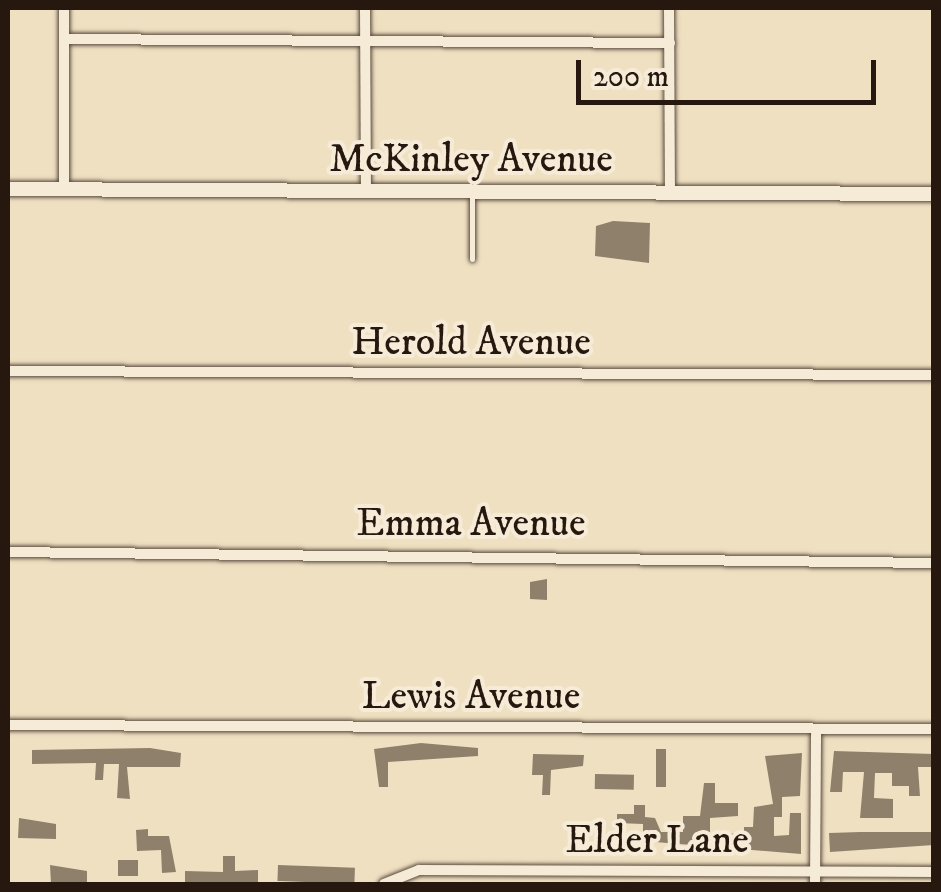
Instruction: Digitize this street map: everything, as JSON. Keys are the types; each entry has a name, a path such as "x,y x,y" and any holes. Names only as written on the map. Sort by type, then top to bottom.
{"main road":[{"name":"McKinley Avenue","path":"8,189 934,194"}],"street":[{"path":"64,8 64,190"},
{"path":"365,8 366,192"},
{"path":"670,8 670,193"},
{"path":"64,39 670,43"},
{"name":"Herold Avenue","path":"8,371 934,375"},
{"name":"Emma Avenue","path":"8,552 934,563"},
{"name":"Lewis Avenue","path":"8,725 934,729"},
{"path":"815,884 816,729"},
{"name":"Elder Lane","path":"384,884 419,870 934,872"}],"lane":[{"path":"472,192 472,259"}],"building":[{"path":"613,221 650,223 649,263 595,256 596,226"},
{"path":"547,579 547,600 530,599 530,582"},
{"path":"421,743 478,748 478,756 388,762 388,787 379,787 374,749"},
{"path":"150,748 181,753 180,767 127,767 130,799 117,798 119,764 104,764 103,780 95,780 96,763 32,764 32,750"},
{"path":"656,749 666,749 666,787 656,787"},
{"path":"834,751 934,754 934,767 918,767 920,796 909,796 909,786 892,786 892,773 875,773 874,798 893,799 893,818 860,818 864,772 843,772 842,792 830,792"},
{"path":"802,753 800,796 782,797 782,817 774,817 774,836 789,835 790,813 801,813 801,854 643,841 643,824 617,823 617,814 634,814 634,805 645,805 645,817 655,818 661,832 683,832 683,816 700,816 704,783 715,783 715,803 738,803 738,816 710,818 710,833 744,834 744,827 753,827 754,807 773,804 765,756"},
{"path":"533,754 584,755 583,766 551,770 550,795 542,795 543,775 532,775"},
{"path":"595,774 634,775 634,790 595,789"},
{"path":"19,818 56,824 56,839 18,838"},
{"path":"148,829 148,836 169,836 176,872 162,873 161,850 137,851 136,830"},
{"path":"934,832 934,845 830,852 829,833"},
{"path":"223,856 235,856 235,871 258,870 258,884 185,884 185,871 223,872"},
{"path":"118,860 138,860 138,876 118,876"},
{"path":"50,865 87,871 87,883 51,884"},
{"path":"278,865 355,868 354,884 277,881"}]}
